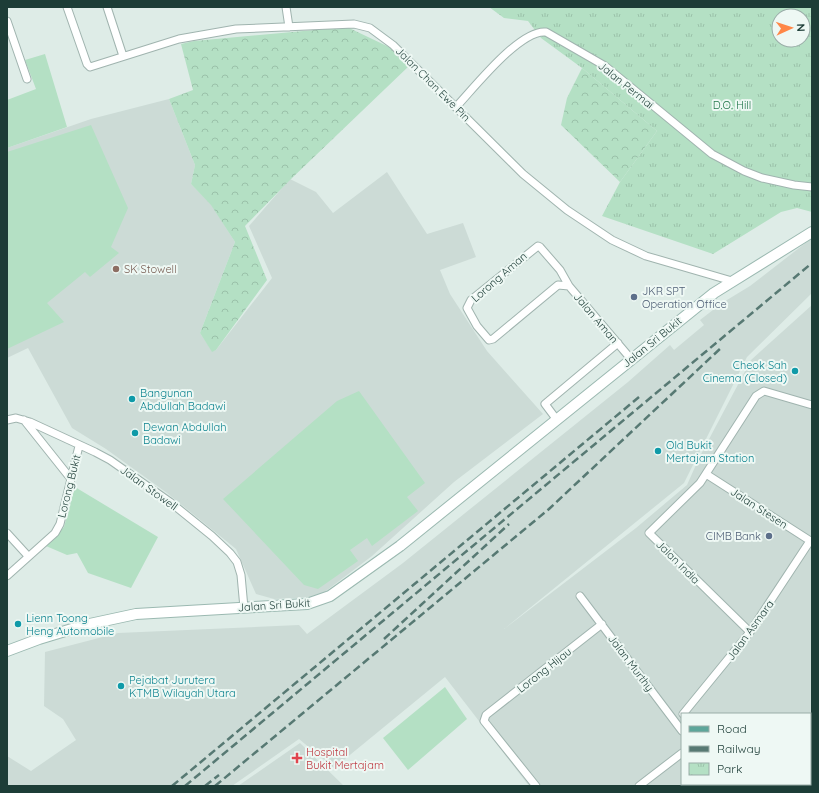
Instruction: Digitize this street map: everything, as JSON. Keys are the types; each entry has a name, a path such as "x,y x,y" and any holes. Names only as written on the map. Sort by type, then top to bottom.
{"street":[{"name":"Jalan Chan Ewe Pin","path":"66,7 87,64 90,67 95,67 123,56 186,38 236,29 354,24 370,28 393,45 537,187 567,210 612,240 646,256 732,281"},
{"path":"107,7 123,56"},
{"path":"286,7 290,27"},
{"path":"7,21 26,79"},
{"name":"Jalan Permai","path":"456,107 508,52 528,36 536,32 546,32 605,66 712,154 744,171 762,178 794,185 812,187"},
{"name":"Jalan Sri Bukit","path":"7,651 38,639 86,625 136,614 307,604 330,596 400,546 698,305 732,281 812,232"},
{"name":"Lorong Aman","path":"558,286 493,339 489,340 477,326 467,308 471,300 538,246 560,270 569,286"},
{"name":"Jalan Aman","path":"558,286 564,284 569,286 631,359"},
{"name":"Jalan Sri Bukit","path":"557,420 545,404 618,343"},
{"path":"706,474 756,396 764,391 812,405"},
{"name":"Jalan Stowell","path":"7,420 16,418 24,420 110,460 170,502 230,552 237,562 241,575 244,608"},
{"path":"24,420 71,479"},
{"name":"Lorong Bukit","path":"7,576 55,533 60,524 79,446"},
{"name":"Jalan Stesen","path":"706,474 811,541"},
{"name":"Jalan India","path":"706,474 700,483 649,533 750,632"},
{"path":"7,533 28,556"},
{"name":"Jalan Asmara","path":"683,713 750,632 811,541"},
{"name":"Jalan Murthy","path":"580,596 681,730"},
{"name":"Lorong Hijau","path":"536,786 484,721 486,715 602,624"},
{"name":"Jalan Asmara","path":"676,722 681,715"},
{"path":"639,786 681,754"}],"shaded area":[{"path":"169,99 195,165 191,184 211,204 235,242 200,333 212,351 216,350 272,278 249,226 290,179 316,192 333,213 387,172 427,234 463,223 476,257 440,270 450,294 487,351 543,414 454,482 372,556 318,597 274,599 256,594 236,549 167,493 106,449 72,428 28,348 7,358 7,148 91,119"},
{"path":"812,238 812,293 747,357 684,483 504,629 636,528 687,485 699,458 751,360 812,305 812,786 529,786 445,677 334,768 299,739 232,786 7,786 7,756 31,771 76,740 63,719 44,706 45,652 118,633 299,625 307,634 403,563 628,382 670,345 674,350 704,325 700,320 722,303 750,286"},
{"name":"Hospital Bukit Mertajam","path":"300,743 344,786 238,786"}],"green space":[{"name":"D.O. Hill","path":"489,7 812,7 812,212 797,208 781,212 713,254 602,216 620,182 657,131 582,68 541,38 528,21 504,18"},
{"path":"347,27 389,47 409,66 291,179 245,226 267,280 216,350 212,352 200,333 235,242 211,205 191,184 195,165 169,99 193,90 181,44 194,41"},
{"path":"45,54 67,127 7,148 7,100 36,89 25,60"},
{"path":"582,68 657,131 620,182 561,125 567,98"},
{"path":"91,125 128,208 111,247 119,253 90,277 85,272 47,303 64,322 7,349 7,152"},
{"path":"359,391 425,483 407,497 418,511 372,546 367,538 350,550 358,561 318,589 304,585 223,499 337,401"},
{"path":"75,487 158,537 131,588 88,573 77,553 67,555 46,546 64,527"},
{"path":"445,687 467,719 408,770 383,738"}],"railway":[{"path":"185,786 812,263"},
{"path":"215,786 549,509 722,347"},
{"path":"172,786 639,397"},
{"path":"384,639 509,524"},
{"path":"205,786 219,775"}],"place":[{"name":"SK Stowell","path":"116,269"},
{"name":"JKR SPT Operation Office","path":"634,297"},
{"name":"Cheok Sah Cinema (Closed)","path":"795,371"},
{"name":"Bangunan Abdullah Badawi","path":"132,399"},
{"name":"Dewan Abdullah Badawi","path":"135,433"},
{"name":"Old Bukit Mertajam Station","path":"658,451"},
{"name":"CIMB Bank","path":"769,536"},
{"name":"Lienn Toong Heng Automobile","path":"18,624"},
{"name":"Pejabat Jurutera KTMB Wilayah Utara","path":"121,686"},
{"name":"Hospital Bukit Mertajam","path":"297,758"}]}
